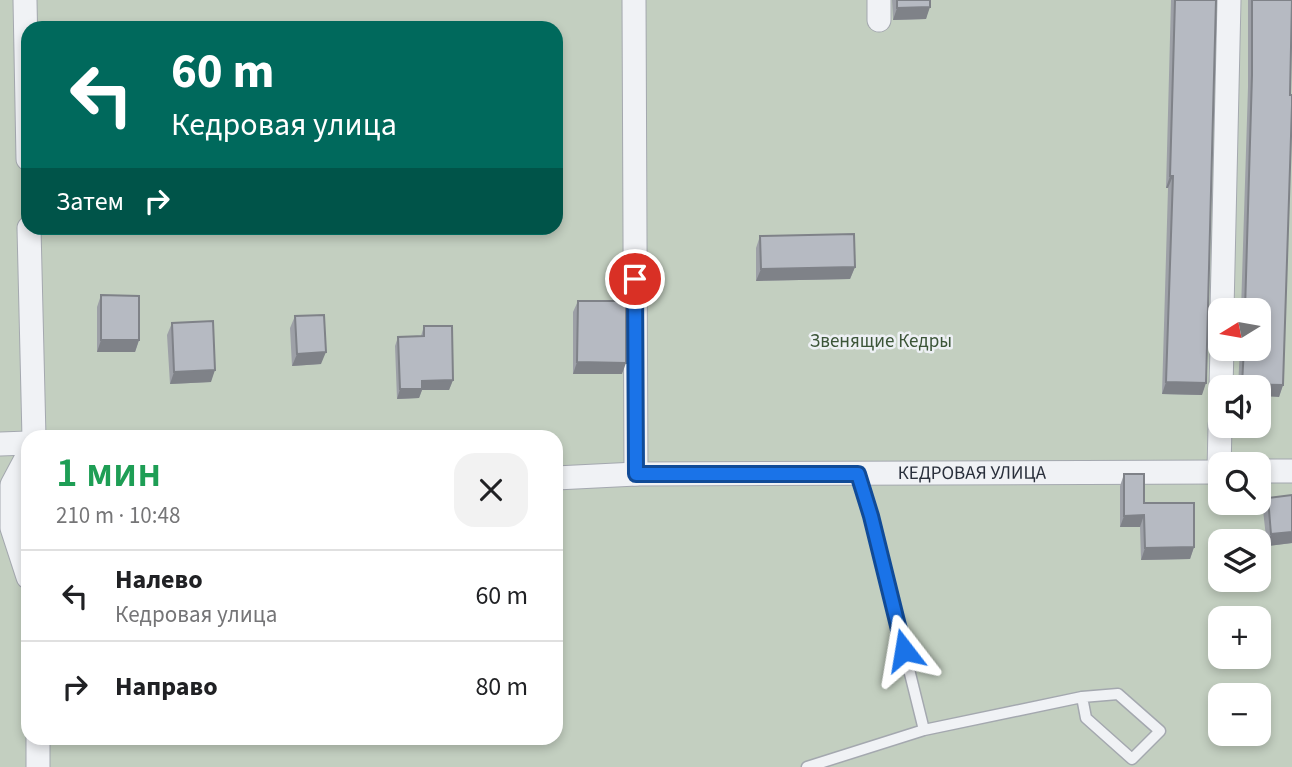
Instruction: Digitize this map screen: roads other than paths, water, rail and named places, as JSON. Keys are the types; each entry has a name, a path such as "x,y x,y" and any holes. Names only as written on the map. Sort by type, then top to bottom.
{"street":[{"path":"25,0 25,21"},
{"path":"634,0 636,474"},
{"path":"1222,298 1229,0"},
{"path":"29,235 34,430"},
{"path":"0,444 21,443"},
{"path":"21,468 12,485 12,528 21,556"},
{"path":"1271,471 1292,471"},
{"name":"КЕДРОВАЯ УЛИЦА","path":"563,478 636,474 1208,472"},
{"path":"38,745 38,767"}],"lane":[{"path":"858,474 871,516 924,730"},
{"path":"807,767 924,730 1082,697 1118,694 1160,731 1132,759 1086,718 1082,697"}],"park label":[{"name":"Звенящие Кедры","path":"881,341"}]}
